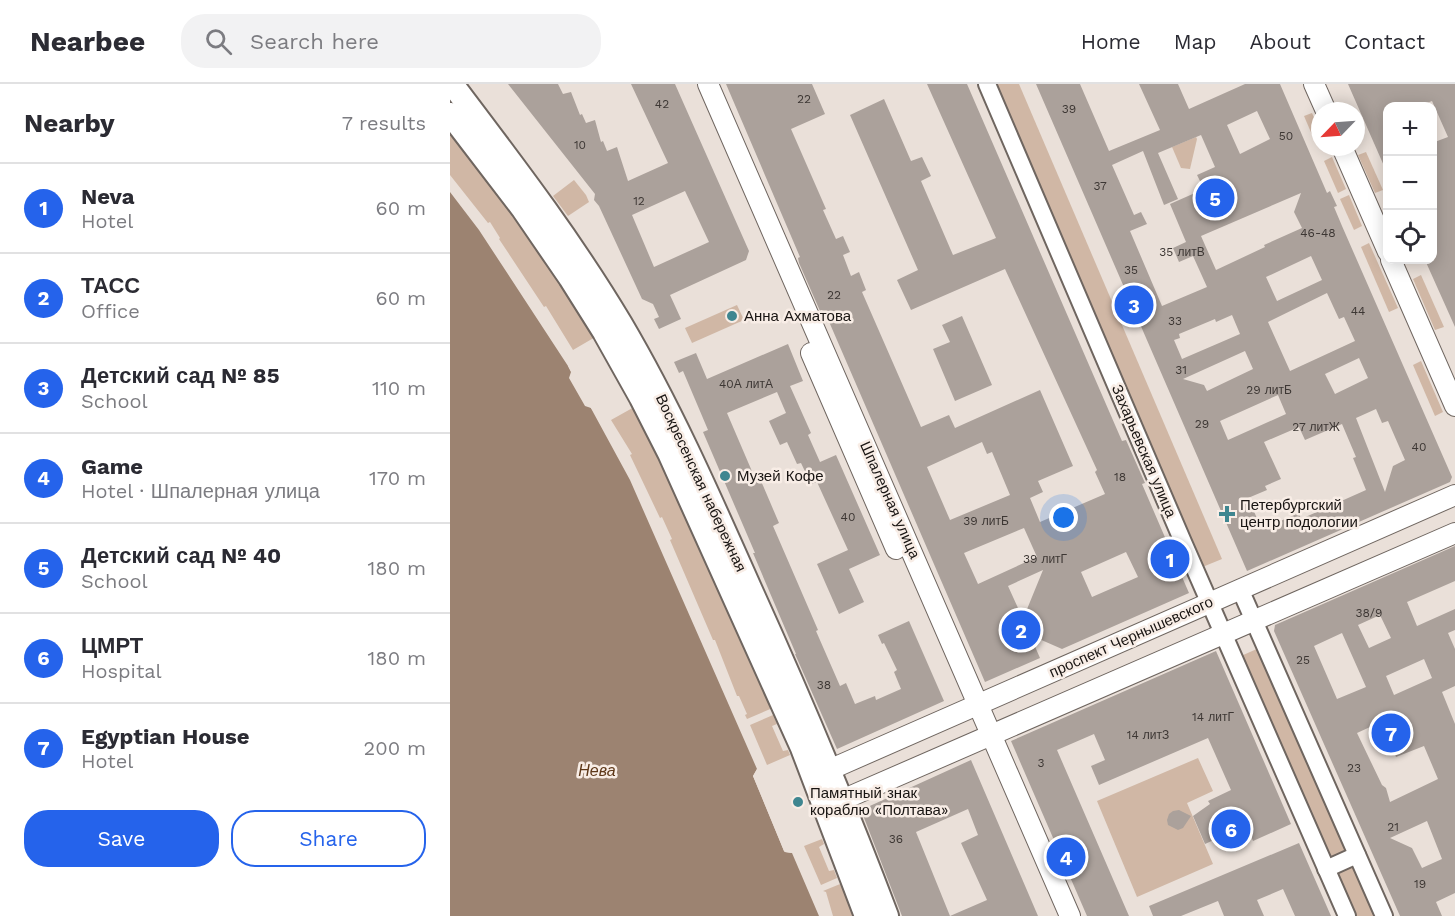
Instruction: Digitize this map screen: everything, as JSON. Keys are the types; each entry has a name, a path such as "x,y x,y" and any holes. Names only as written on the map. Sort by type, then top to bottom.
{"main road":[{"name":"Воскресенская набережная","path":"452,84 539,200 585,268 657,388 730,541 830,770 886,916"},
{"name":"Воскресенская набережная","path":"450,114 528,216 604,332 636,388 669,453 802,748 866,916"}],"street":[{"name":"Шпалерная улица","path":"693,84 973,707"},
{"name":"Шпалерная улица","path":"708,84 986,738 1056,916"},
{"name":"Захарьевская улица","path":"987,84 1209,603 1347,916"},
{"path":"1314,84 1322,102"},
{"path":"1345,156 1383,241"},
{"path":"1393,264 1455,406"},
{"name":"проспект Чернышевского","path":"830,770 1455,495"},
{"path":"842,800 1455,533"},
{"path":"1240,590 1384,916"},
{"name":"Шпалерная улица","path":"986,738 1071,916"},
{"path":"819,791 821,782 830,770"},
{"path":"1326,869 1357,855"}],"shaded area":[{"path":"997,84 1019,84 1222,559 1200,568"},
{"path":"1311,113 1311,132 1304,116"},
{"path":"450,129 514,212 597,336 573,350 490,222 488,223 450,175"},
{"path":"1196,137 1190,169 1181,168 1172,147"},
{"path":"1365,152 1383,190 1375,193 1358,156 1365,156"},
{"path":"1332,157 1346,189 1338,193 1324,161"},
{"path":"574,180 589,202 568,216 553,196"},
{"path":"1349,195 1362,226 1354,230 1340,199"},
{"path":"1369,243 1398,308 1389,312 1361,247"},
{"path":"1421,275 1444,327 1435,330 1413,279"},
{"path":"737,305 744,320 692,343 685,328"},
{"path":"1421,361 1443,412 1435,416 1413,365"},
{"path":"636,406 775,707 747,719 745,715 747,714 737,696 662,517 660,518 630,455 632,454 611,420"},
{"path":"1259,648 1377,916 1354,916 1241,656"},
{"path":"773,715 777,724 772,726 783,751 788,750 790,755 767,765 750,725"},
{"path":"1198,758 1213,791 1187,803 1213,864 1137,897 1097,801"},
{"path":"822,839 824,844 819,847 829,871 834,870 837,878 821,885 804,846"},
{"path":"845,882 857,916 833,916 826,892 823,891"}],"water":[{"name":"Нева","path":"450,192 479,230 568,366 630,480 757,769 753,776 784,851 792,853 819,916 450,916"}],"pier":[{"path":"570,365 597,412 585,406 569,378 571,372 568,366"},
{"path":"757,769 756,776 786,849 791,850 792,853 784,851 753,776"}],"building":[{"path":"508,84 558,84 563,94 571,92 580,115 582,114 586,123 595,120 601,142 603,141 607,151 617,147 628,181 668,163 631,84 675,84 749,251 746,260 670,295 681,319 659,329 654,319 659,317 653,304 642,299 599,206 594,200 595,194","holes":["685,191 709,242 654,267 632,215"]},
{"path":"726,84 812,84 825,114 791,129 826,209 823,210 836,239 843,236 850,252 843,255 851,276 859,272 866,290 862,292 921,427 949,415 955,428 1040,390 1073,466 1038,481 1043,492 1030,498 1040,522 1105,494 1095,472 1097,470 1005,269 911,310 897,280 918,270 850,115 884,99 911,161 922,157 931,176 921,181 953,255 996,238 927,84 967,84 1122,441 1126,440 1145,483 1142,484 1189,593 1062,649 1030,635 1040,658 985,682 827,317 822,310 820,311 799,263 798,258 800,257","holes":["982,442 987,454 992,452 1010,495 950,520 927,467","1024,528 1037,557 978,584 964,553","1126,552 1138,577 1092,597 1081,572","1043,570 1023,619 1008,586"]},
{"path":"1036,84 1080,84 1109,151 1160,130 1139,84 1178,84 1189,109 1245,84 1280,84 1327,193 1330,191 1337,206 1334,207 1342,226 1452,477 1450,482 1247,571","holes":["1257,111 1270,139 1240,154 1227,125","1201,135 1215,167 1197,175 1204,189 1170,204 1186,242 1173,248 1179,262 1193,256 1207,287 1162,306 1130,231 1147,224 1141,212 1134,215 1112,165 1143,151 1164,205 1178,199 1158,153","1301,193 1294,212 1302,228 1216,270 1201,236","1311,256 1322,280 1277,301 1266,277","1327,293 1339,319 1344,317 1355,341 1290,371 1268,322","1232,315 1240,334 1182,359 1174,340 1180,338 1179,334 1215,319 1216,322","1245,351 1253,369 1207,391 1204,385 1183,379","1359,358 1368,378 1335,394 1325,374","1278,395 1286,414 1228,440 1220,421","1376,409 1382,423 1388,421 1405,460 1393,466 1385,492 1356,418","1342,424 1356,457 1353,458 1366,490 1301,519 1299,513 1278,522 1276,518 1260,525 1248,498 1267,490 1265,486 1281,479 1264,442 1299,427 1305,440"]},
{"path":"1348,84 1455,84 1455,327 1427,264 1437,264 1437,141 1448,137 1437,112 1437,102 1383,102 1383,164 1365,123 1365,102 1356,102"},
{"path":"962,316 992,385 955,401 933,349 950,342 942,325"},
{"path":"788,344 803,381 790,386 811,433 808,435 820,462 836,455 880,555 849,569 864,602 839,614 817,564 848,550 817,482 811,484 801,463 797,464 787,442 780,445 769,421 786,413 777,392 727,413 757,483 761,481 779,523 773,526 840,686 846,683 855,704 875,696 876,700 901,689 894,672 897,670 878,635 909,621 944,701 837,749 703,432 708,430 683,371 679,373 674,362 696,353 707,379"},
{"path":"1455,546 1455,581 1407,602 1417,626 1455,609 1455,630 1448,633 1455,649 1455,686 1442,692 1455,724 1455,893 1436,902 1442,916 1400,916 1274,631 1275,625","holes":["1380,615 1391,638 1369,648 1358,625","1342,633 1366,687 1337,699 1314,646","1424,659 1432,678 1394,695 1386,676","1381,722 1396,757 1424,746 1438,779 1390,802 1386,788 1382,785 1357,733","1427,821 1442,859 1422,868 1412,848 1390,838"]},
{"path":"1216,651 1291,824 1253,841 1248,829 1218,843 1216,839 1205,844 1193,816 1210,804 1208,801 1231,790 1208,738 1099,785 1091,766 1105,760 1094,734 1057,750 1129,916 1087,916 1011,741"},
{"path":"971,760 1038,916 950,916 902,916 861,810","holes":["968,809 978,835 961,843 987,900 950,916 916,832"]},
{"path":"1179,810 1191,816 1183,828 1178,830 1168,825 1167,820 1169,814"},
{"path":"1299,843 1331,916 1295,916 1283,889 1257,900 1264,916 1224,916 1218,901 1181,916 1153,916 1149,906"}],"place":[{"name":"Детский сад № 40","path":"1215,198"},
{"name":"Детский сад № 85","path":"1134,305"},
{"name":"Анна Ахматова","path":"732,316"},
{"name":"Музей Кофе","path":"725,476"},
{"name":"Петербургский центр подологии","path":"1227,514"},
{"name":"Neva","path":"1170,559"},
{"name":"ТАСС","path":"1021,630"},
{"name":"Egyptian House","path":"1391,733"},
{"name":"Памятный знак кораблю «Полтава»","path":"798,802"},
{"name":"ЦМРТ","path":"1231,829"},
{"name":"Game","path":"1066,857"}]}
